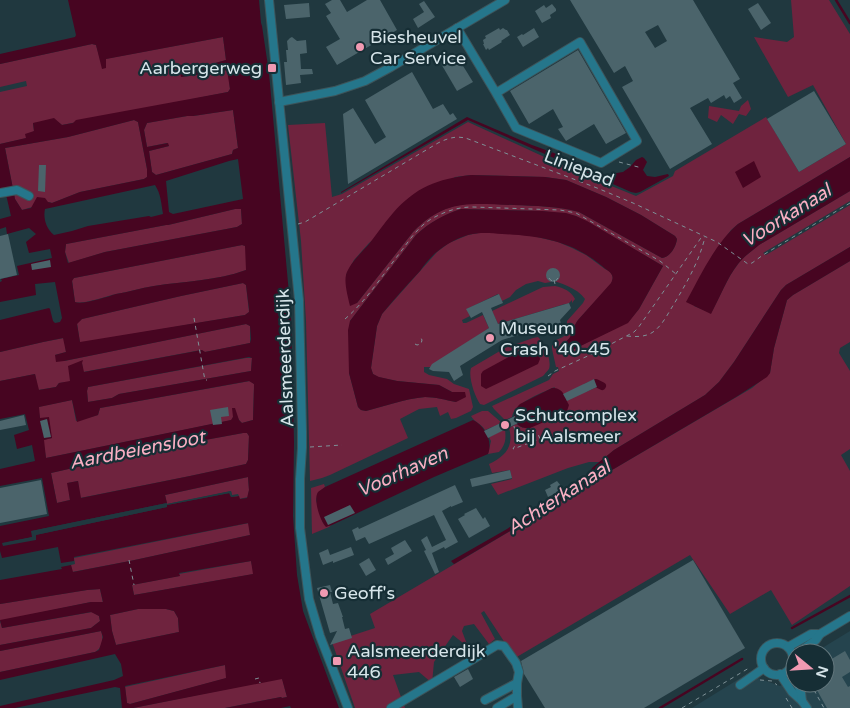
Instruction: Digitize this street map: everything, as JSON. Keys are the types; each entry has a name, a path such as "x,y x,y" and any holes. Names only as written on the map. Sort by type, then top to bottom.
{"street":[{"name":"Aalsmeerderdijk","path":"269,0 299,300 302,448 300,528 309,599 318,630 348,708"},
{"path":"279,102 335,91 365,81 505,0"},
{"path":"457,28 516,128 601,164 637,141 580,42 496,93"},
{"path":"0,193 18,190 29,196"},
{"path":"812,643 820,634 850,616"},
{"path":"795,643 811,634 820,634"},
{"path":"785,646 778,643 768,645 761,658 764,668 771,674 780,674 785,672"},
{"path":"391,708 497,645 504,646 516,663 519,672 517,683 518,708"},
{"path":"740,685 764,668"},
{"path":"780,674 792,692 804,704"},
{"path":"485,700 517,683"},
{"path":"497,708 517,696"}],"path":[{"name":"Liniepad","path":"292,225 305,222 447,138 458,137 471,140 598,188 718,242 748,264 752,264 763,255 850,203"},
{"path":"614,160 642,168"},
{"path":"346,319 362,303 418,230 433,218 459,207 560,210 576,214 660,260 676,274"},
{"path":"548,376 634,332 642,324 703,235"},
{"path":"626,336 647,335 662,324 693,271 706,236"},
{"path":"549,278 554,280 558,278"},
{"path":"554,280 555,284"},
{"path":"194,318 205,380 207,380"},
{"path":"415,344 420,344 421,338"},
{"path":"514,426 517,442 513,450 540,439 538,434 517,442"},
{"path":"302,448 342,445"},
{"path":"129,560 134,585"},
{"path":"682,708 749,668 758,681 772,681 778,685"},
{"path":"255,679 259,678 260,683"},
{"path":"782,691 792,708"},
{"path":"816,693 824,708"}],"shaded area":[{"path":"791,0 829,0 850,34 850,157 731,230 712,256 694,306 711,313 730,275 745,256 759,245 850,191 850,201 763,253 766,255 850,205 850,247 786,285 781,290 734,362 719,382 705,395 614,450 600,462 589,462 568,468 498,495 491,484 512,479 510,470 492,473 489,464 500,458 507,450 510,440 509,428 516,424 523,428 555,387 522,403 517,407 512,417 505,420 492,406 549,380 553,374 559,371 558,367 556,367 552,346 556,340 567,333 567,321 585,299 578,291 548,278 551,282 538,281 526,284 502,301 498,294 467,309 470,316 462,320 463,323 483,315 489,328 431,367 424,367 424,372 429,375 447,379 454,384 469,389 473,407 471,411 451,419 448,412 440,416 437,407 419,409 400,419 408,438 330,475 310,481 306,321 301,241 288,125 325,123 332,197 342,194 468,122 577,172 636,196 673,176 675,171 766,117 799,172 846,144 813,85 788,97 754,37 787,42 794,37","holes":["471,175 545,177 566,180 606,197 641,215 677,239 670,254 662,258 579,212 539,206 460,205 437,213 413,232 357,303 346,275 354,260 369,243 455,177","461,209 542,211 576,216 663,266 639,309 628,322 564,354 560,346 570,337 578,320 611,284 613,277 609,271 572,248 558,242 529,235 484,232 468,235 449,243 437,252 382,314 377,326 371,368 373,374 378,377 439,385 452,392 459,392 456,402 425,397 366,411 361,410 358,407 349,373 350,321 416,235 437,219"]},
{"path":"223,37 226,60 180,73 182,77 228,70 230,89 228,92 62,125 58,122 33,123 34,131 27,138 0,144 0,92 27,86 26,81 0,87 0,64 92,44 96,45 103,69 105,59"},
{"path":"748,100 751,109 746,116 739,114 733,124 721,115 717,122 708,118 709,106 739,111 741,106"},
{"path":"233,110 238,148 233,150 232,154 156,175 152,172 149,151 169,146 167,143 147,147 144,130 147,123"},
{"path":"134,120 138,122 147,177 80,192 52,203 49,202 22,210 15,199 5,148 68,137"},
{"path":"241,208 242,224 237,227 105,252 69,263 65,252 66,244 168,225"},
{"path":"242,245 246,246 246,270 235,274 154,286 89,301 75,302 72,280 74,278"},
{"path":"850,261 850,342 840,348 839,353 850,371 850,449 841,455 850,471 850,586 792,625 771,590 730,614 690,555 515,658 484,611 481,613 495,639 489,644 474,624 464,626 462,631 468,647 453,635 434,662 432,683 419,672 393,675 405,708 355,708 332,642 375,628 370,614 752,388 770,373 774,348 787,300"},
{"path":"243,283 246,285 249,312 245,315 80,343 77,323 82,319"},
{"path":"555,286 571,294 575,299 572,303 572,300 567,305 498,324 492,311 543,287"},
{"path":"246,324 250,326 250,343 83,372 82,363 70,382 59,383 56,387 38,390 35,374 0,381 0,352 43,342 64,338 66,352 55,355 64,361"},
{"path":"538,337 545,347 550,365 544,375 484,405 480,404 472,387 471,368 505,348"},
{"path":"252,358 251,371 119,394 112,398 88,402 88,387"},
{"path":"250,381 254,384 253,420 242,423 233,408 232,420 46,458 43,440 52,438 40,419 38,407 72,400 76,421 98,415 100,408"},
{"path":"482,411 488,411 502,423 485,430 471,416"},
{"path":"505,429 505,441 499,452 488,454 491,441 489,437"},
{"path":"247,433 249,436 248,460 246,464 80,498 78,481 68,483 70,500 57,503 51,473 156,449"},
{"path":"248,477 248,497 239,499 232,495 231,491 167,504 165,495"},
{"path":"324,484 325,487 318,493 316,500 323,523 331,525 312,534 311,488"},
{"path":"249,523 250,535 72,572 71,565 75,564 74,558"},
{"path":"251,561 254,574 134,595 132,585"},
{"path":"100,589 103,603 91,602 0,621 0,604"},
{"path":"138,609 166,609 174,611 178,618 179,632 116,645 110,615"},
{"path":"92,612 99,616 100,621 91,628 0,645 0,621 2,628"},
{"path":"101,631 102,643 95,652 0,672 0,651"},
{"path":"850,631 850,708 692,708 747,674 780,686 785,683 785,693 835,693 835,643 830,643"},
{"path":"225,665 227,678 130,704 127,703 125,687"},
{"path":"282,678 287,697 225,708 133,708"}],"water":[{"name":"Aardbeiensloot","path":"68,0 259,0 269,73 291,316 294,442 293,516 297,575 303,611 339,708 291,708 290,706 281,708 225,708 287,697 282,679 133,708 122,708 120,688 115,687 15,708 0,708 0,706 114,680 123,676 121,664 115,654 0,680 0,672 95,652 99,650 103,637 101,631 0,651 0,645 91,628 100,621 99,616 91,612 2,628 0,620 91,602 103,602 100,589 0,604 0,580 62,569 61,567 71,565 73,572 250,535 248,523 74,557 74,561 61,563 58,547 2,558 0,551 0,526 49,516 42,478 0,486 0,469 35,461 32,445 17,449 14,435 29,430 25,414 0,419 0,381 35,374 39,390 56,387 59,383 70,381 68,366 83,360 84,372 202,350 205,352 250,343 251,339 250,326 246,324 56,362 55,355 66,352 63,338 0,352 0,320 49,308 55,323 60,322 62,318 55,282 35,284 36,295 0,302 1,279 19,275 17,266 52,258 50,249 29,253 26,242 36,234 29,228 7,234 6,227 0,229 0,219 11,216 5,190 1,191 0,188 0,144 26,138 25,134 34,131 33,123 54,118 62,125 73,123 76,120 228,92 230,89 227,70 181,77 180,73 226,60 223,37 106,59 106,68 102,69 96,45 92,44 0,64 0,54 75,37","holes":["233,110 238,148 233,150 232,154 156,175 152,172 149,151 169,146 168,143 147,147 144,130 147,123","134,120 138,122 147,177 80,192 52,203 48,202 45,198 37,197 31,208 22,210 15,199 5,148 68,137","238,159 243,199 173,214 169,212 166,181","155,185 160,195 163,214 88,226 54,235 47,227 44,216 45,209","241,209 242,224 237,227 105,252 68,263 65,252 66,244 168,225","242,245 245,246 246,270 235,274 154,286 89,302 75,302 72,281 74,278","243,283 246,285 249,312 245,315 80,342 77,324 82,319 181,296","249,357 252,358 251,371 119,394 112,398 88,402 88,387","249,381 254,384 253,420 242,423 235,408 232,408 233,417 231,420 46,458 44,440 52,438 49,417 40,418 39,407 72,400 77,422 98,415 100,408","243,433 247,433 249,436 248,460 246,464 81,498 78,481 67,483 70,500 57,503 51,473 156,449","248,477 249,490 247,498 231,497 230,493 167,505 167,507 35,535 36,539 3,543 33,537 32,531 167,503 165,495","251,561 253,574 134,595 132,585 180,576 179,573","138,609 166,609 174,611 178,618 179,632 116,645 110,615","225,665 226,678 130,704 127,703 125,686"]},
{"path":"467,117 604,175 623,172 642,157 647,162 643,170 647,176 655,177 668,174 669,176 640,192 631,192 468,120 341,193"},
{"path":"850,157 850,191 759,245 745,256 730,275 711,314 686,302 715,251 729,232 738,224"},
{"path":"754,161 761,177 743,188 735,172"},
{"path":"471,175 545,177 566,180 606,197 641,215 677,239 670,254 662,258 579,212 539,206 460,205 437,213 413,232 357,303 350,306 346,290 346,275 353,262 393,213 410,197 428,186 448,179"},
{"path":"461,209 566,213 587,221 663,266 639,309 628,323 564,354 560,346 568,340 578,320 611,283 613,277 611,273 579,251 567,245 542,238 477,233 456,240 433,255 382,314 377,326 371,368 373,374 379,377 397,381 439,385 452,392 465,392 466,397 456,402 425,397 366,411 361,410 358,407 349,373 348,330 350,321 416,235 437,219"},
{"name":"Achterkanaal","path":"850,247 850,261 787,300 774,348 770,373 767,377 454,564 451,561 507,529 590,476 590,471 593,467 614,450 705,395 719,382 734,362 781,290 786,285"},
{"path":"533,346 537,348 540,359 538,364 486,389 481,386 481,374 483,371 527,347"},
{"path":"552,388 559,389 563,393 569,405 567,411 530,428 517,424 514,417 520,404"},
{"name":"Voorhaven","path":"473,420 487,434 489,439 488,454 326,527 317,505 318,492 325,487"}],"pier":[{"path":"231,491 232,495 238,494 239,496 231,497 229,493 167,505 167,507 36,535 36,540 3,546 2,543 32,537 31,531"}],"building":[{"path":"332,0 340,0 347,12 367,0 380,0 397,30 337,65 326,47 340,39 326,16 331,13 325,4"},
{"path":"570,0 693,0 740,79 733,83 742,98 734,103 730,96 726,99 724,95 711,103 708,98 690,108 712,144 670,169 622,87 633,81 625,66 614,73","holes":["658,25 667,41 655,48 645,32"]},
{"path":"424,1 435,17 418,28 413,19 424,12 419,4"},
{"path":"309,3 310,17 286,19 284,5"},
{"path":"758,3 771,23 761,30 748,9"},
{"path":"552,4 556,11 550,15 551,18 542,23 535,11 544,5 546,8"},
{"path":"499,28 500,30 503,28 507,30 510,35 502,42 486,50 483,44 485,36"},
{"path":"534,28 539,37 523,47 517,37"},
{"path":"292,37 297,41 306,40 307,53 300,54 301,69 312,69 313,74 300,75 301,83 286,85 284,62 287,62 287,41"},
{"path":"578,50 626,133 606,144 594,124 566,141 558,129 563,127 553,109 529,124 510,91"},
{"path":"455,53 473,82 457,91 440,62"},
{"path":"412,72 433,109 443,104 450,115 453,113 457,119 348,184 343,114 353,108 375,144 386,137 365,100"},
{"path":"814,91 846,144 799,172 767,119"},
{"path":"39,165 46,165 45,192 38,191"},
{"path":"8,234 17,275 0,279 0,236"},
{"path":"50,260 51,267 32,270 31,264"},
{"path":"553,268 558,270 560,275 558,280 553,282 548,280 546,275 548,270"},
{"path":"499,294 503,303 491,308 498,324 569,303 571,308 560,320 563,331 553,334 547,326 502,340 460,366 463,375 454,381 449,372 429,369 432,364 489,328 482,312 471,318 466,309"},
{"name":"Schutcomplex bij Aalsmeer","path":"594,379 597,387 567,401 563,394"},
{"path":"228,407 229,416 221,417 222,424 213,425 210,410"},
{"path":"24,415 26,425 0,430 0,421"},
{"name":"Schutcomplex bij Aalsmeer","path":"515,416 518,423 488,438 484,431"},
{"path":"47,419 51,437 44,438 40,421"},
{"path":"510,470 512,478 472,487 470,479"},
{"path":"41,480 47,514 0,523 0,488"},
{"path":"557,481 561,486 559,487 560,491 548,497 545,490"},
{"path":"455,485 463,502 442,511 458,542 432,553 439,572 435,574 421,540 427,536 432,547 446,540 434,515 369,544 365,537 356,541 352,530 358,527 359,529"},
{"path":"350,505 355,513 328,525 324,517"},
{"path":"476,508 483,519 485,517 490,526 469,538 458,519"},
{"path":"405,540 412,551 388,565 385,559 394,554 391,548"},
{"path":"351,547 354,555 323,565 319,553 328,549 330,555"},
{"path":"369,558 376,570 366,576 359,564"},
{"path":"693,560 745,648 644,708 545,708 524,674 521,661"},
{"path":"330,585 333,604 338,603 345,629 349,628 352,638 330,645 337,631 330,633 317,588"},
{"path":"845,651 850,660 850,672 842,677 848,687 850,686 850,708 827,708 819,693 835,693 835,657"},
{"path":"468,669 473,679 460,687 454,677"}],"waterway":[{"path":"836,0 850,23"},
{"name":"Voorkanaal","path":"587,387 596,383 602,386"},
{"path":"792,628 850,596"},
{"path":"660,708 742,659"}],"place":[{"name":"Biesheuvel Car Service","path":"360,47"},
{"name":"Aarbergerweg","path":"272,68"},
{"name":"Museum Crash '40-45","path":"490,338"},
{"name":"Schutcomplex bij Aalsmeer","path":"505,425"},
{"name":"Geoff's","path":"324,593"},
{"name":"Aalsmeerderdijk 446","path":"337,661"}]}
